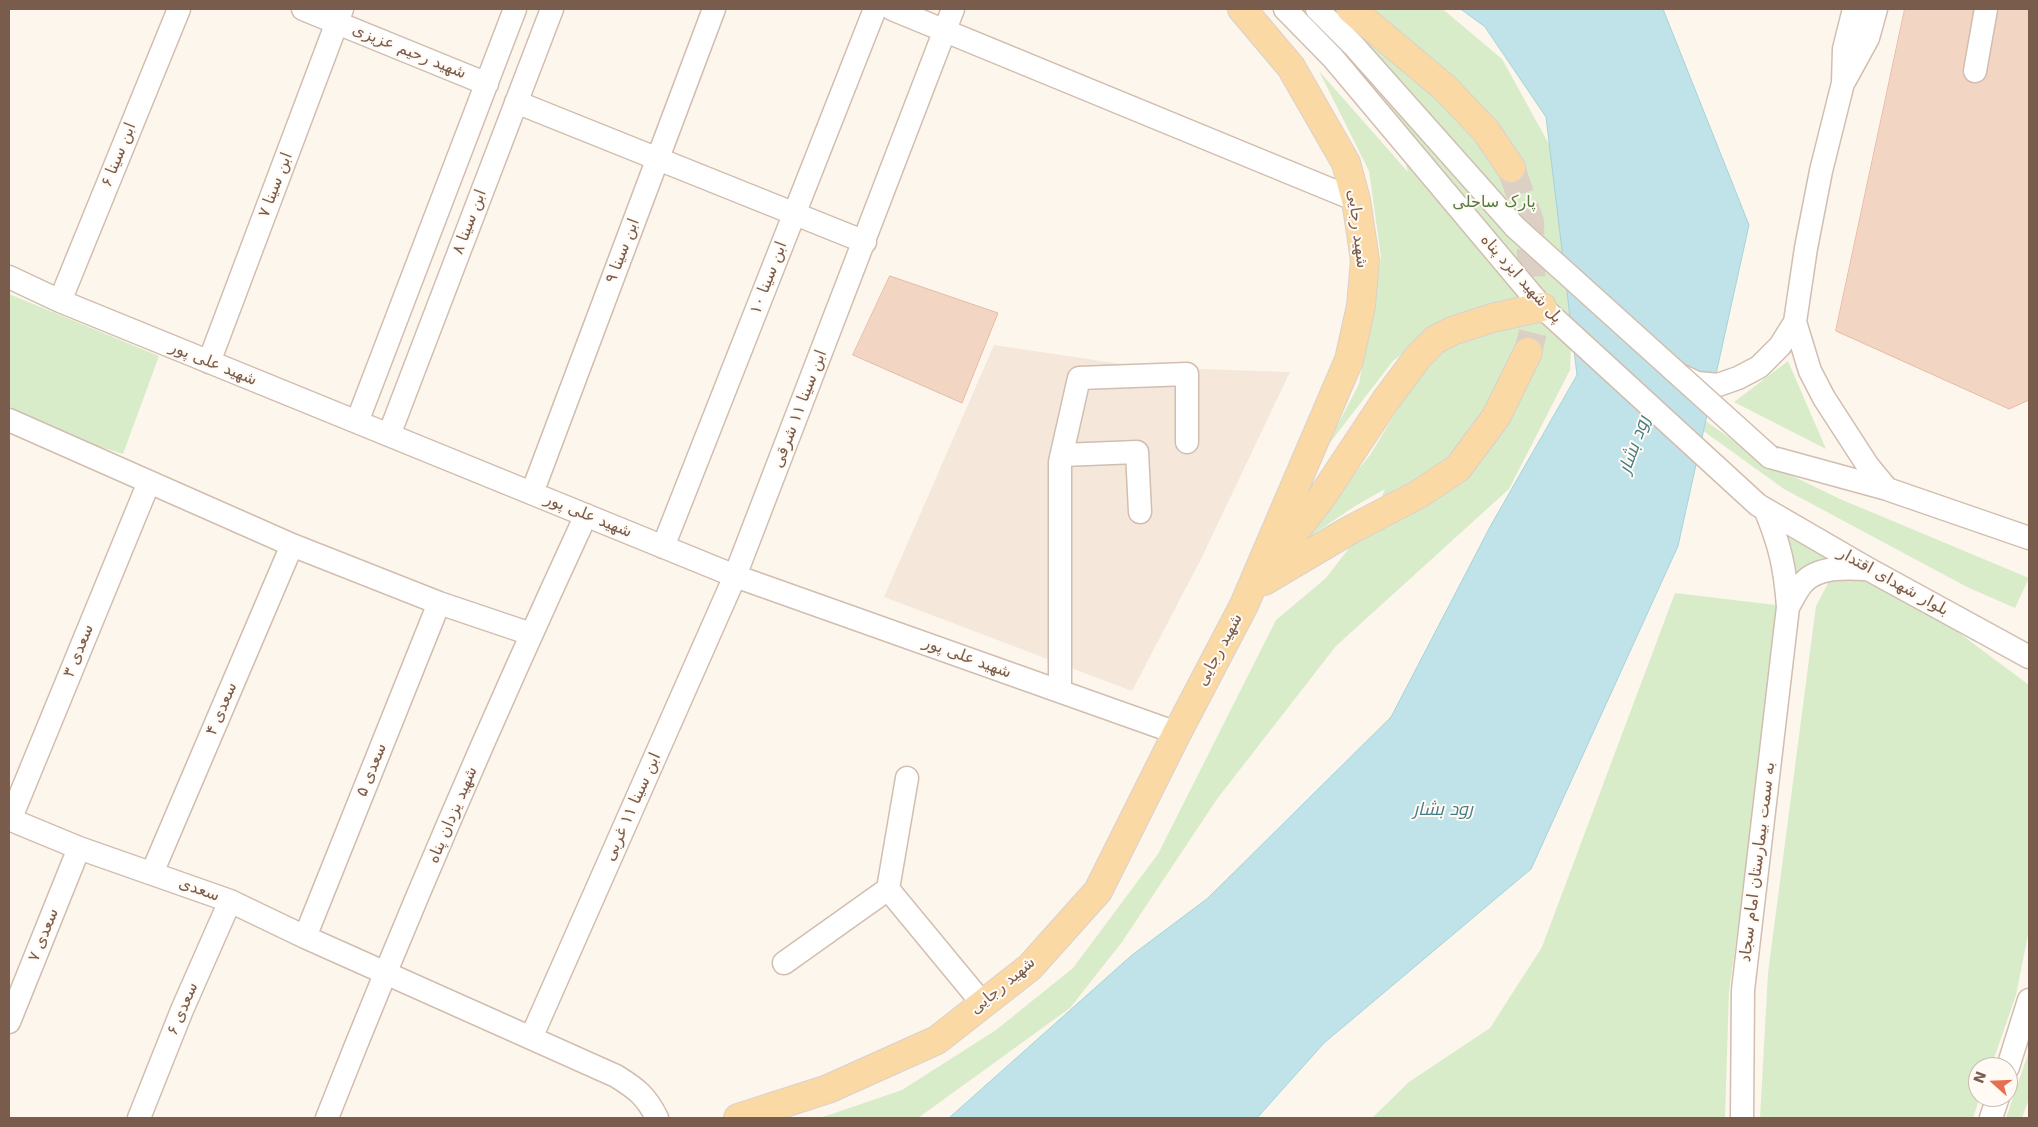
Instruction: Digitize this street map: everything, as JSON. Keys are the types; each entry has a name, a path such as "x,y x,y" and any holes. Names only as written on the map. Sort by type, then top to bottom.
{"main road":[{"name":"شهید رجایی","path":"738,1118 828,1089 937,1040 1030,967 1098,891 1250,590 1349,360 1361,306 1365,260 1356,200 1346,163 1290,66 1242,9"},
{"path":"1351,9 1445,88 1486,131 1511,168"},
{"path":"1250,590 1321,498 1386,400 1418,357 1435,340 1452,331 1492,318 1547,312"},
{"path":"1250,590 1350,530 1419,494 1458,468 1496,418 1528,352"}],"street":[{"name":"ابن سینا ۶","path":"60,301 179,9"},
{"name":"شهید رحیم عزیزی","path":"303,9 340,16 487,84"},
{"name":"ابن سینا ۸","path":"357,422 515,9"},
{"name":"ابن سینا ۸","path":"389,435 552,9"},
{"name":"ابن سینا ۹","path":"532,493 714,9"},
{"name":"ابن سینا ۱۰","path":"663,546 875,9"},
{"path":"892,9 1356,200"},
{"name":"ابن سینا ۱۱ شرقی","path":"735,576 953,9"},
{"name":"پل شهید ایزد پناه","path":"1285,9 1333,58 1547,312 1762,507"},
{"name":"پل شهید ایزد پناه","path":"1317,9 1354,46 1515,227 1770,457 1887,489"},
{"path":"1680,375 1697,383 1718,385 1738,378 1759,367 1780,346 1795,322 1806,248 1821,171 1843,83 1844,49 1854,9"},
{"path":"1843,83 1868,38 1876,9"},
{"path":"1975,71 1986,9"},
{"name":"ابن سینا ۷","path":"209,362 340,16"},
{"path":"516,102 865,242"},
{"name":"شهید علی پور","path":"9,277 60,301 735,576 1177,733"},
{"path":"1795,322 1810,370 1824,398 1868,466 1887,489 2029,538"},
{"path":"1060,691 1060,462 1079,378 1187,374 1187,442"},
{"path":"10,423 292,545 439,604 531,634"},
{"path":"1062,455 1137,452 1140,512"},
{"name":"سعدی ۳","path":"9,820 149,482"},
{"path":"1762,507 1776,536 1781,552 1786,578 1788,607"},
{"name":"بلوار شهدای اقتدار","path":"1762,507 1870,570 2029,656"},
{"name":"شهید یزدان پناه","path":"327,1118 384,972 531,634 586,515"},
{"name":"سعدی ۴","path":"152,873 292,545"},
{"path":"1788,607 1803,582 1820,572 1845,567 1870,570"},
{"name":"ابن سینا ۱۱ غربی","path":"530,1038 735,576"},
{"name":"سعدی ۵","path":"306,937 439,604"},
{"name":"به سمت بیمارستان امام سجاد","path":"1742,1118 1743,990 1788,607"},
{"path":"784,963 888,889 906,778"},
{"name":"سعدی","path":"9,820 79,848 230,901 616,1076 636,1088 648,1101 657,1118"},
{"name":"سعدی ۷","path":"9,1022 79,848"},
{"path":"888,889 983,1004"},
{"name":"سعدی ۶","path":"139,1118 182,1010 230,901"},
{"path":"2011,1057 2029,1000"}],"shaded area":[{"path":"994,345 1142,367 1290,372 1201,559 1132,691 884,597"}],"green space":[{"name":"پارک ساحلی","path":"1297,9 1305,9 1331,32 1379,84 1345,9 1442,9 1445,11 1502,59 1570,182 1687,408 1764,462 1840,499 2029,578 2015,608 1967,587 1784,489 1684,417 1572,328 1570,370 1509,489 1336,646 1217,799 1122,942 1070,1008 918,1118 820,1118 902,1090 996,1030 1073,968 1158,854 1276,620 1326,578 1373,517 1385,489 1355,506 1296,546 1370,455 1413,384 1421,378 1428,343 1428,334 1393,361 1325,449 1359,384 1381,257 1369,171 1319,71 1408,172 1398,135"},
{"path":"9,294 159,356 123,454 9,419"},
{"path":"1788,361 1826,449 1734,402"},
{"path":"1786,536 1829,558 1797,572"},
{"path":"1846,549 2029,685 2029,930 2016,995 1994,1057 1968,1057 1968,1107 1977,1107 1973,1118 1760,1118 1768,973 1816,606"},
{"path":"1675,593 1784,606 1729,991 1725,1118 1372,1118 1409,1082 1490,1028 1542,947"},
{"path":"2029,1051 2029,1099 2022,1118 2006,1118 2010,1107 2018,1107 2018,1083"}],"water":[{"name":"رود بشار","path":"1461,9 1663,9 1749,225 1678,546 1531,869 1324,1043 1257,1118 949,1118 1132,955 1208,898 1391,717 1491,525 1577,375 1546,117 1485,27"}],"building":[{"path":"1905,9 2029,9 2029,400 2009,409 1836,331"},
{"path":"890,276 998,313 962,403 853,355"}],"tunnel":[{"path":"1511,168 1530,222 1533,332 1528,352"}]}
